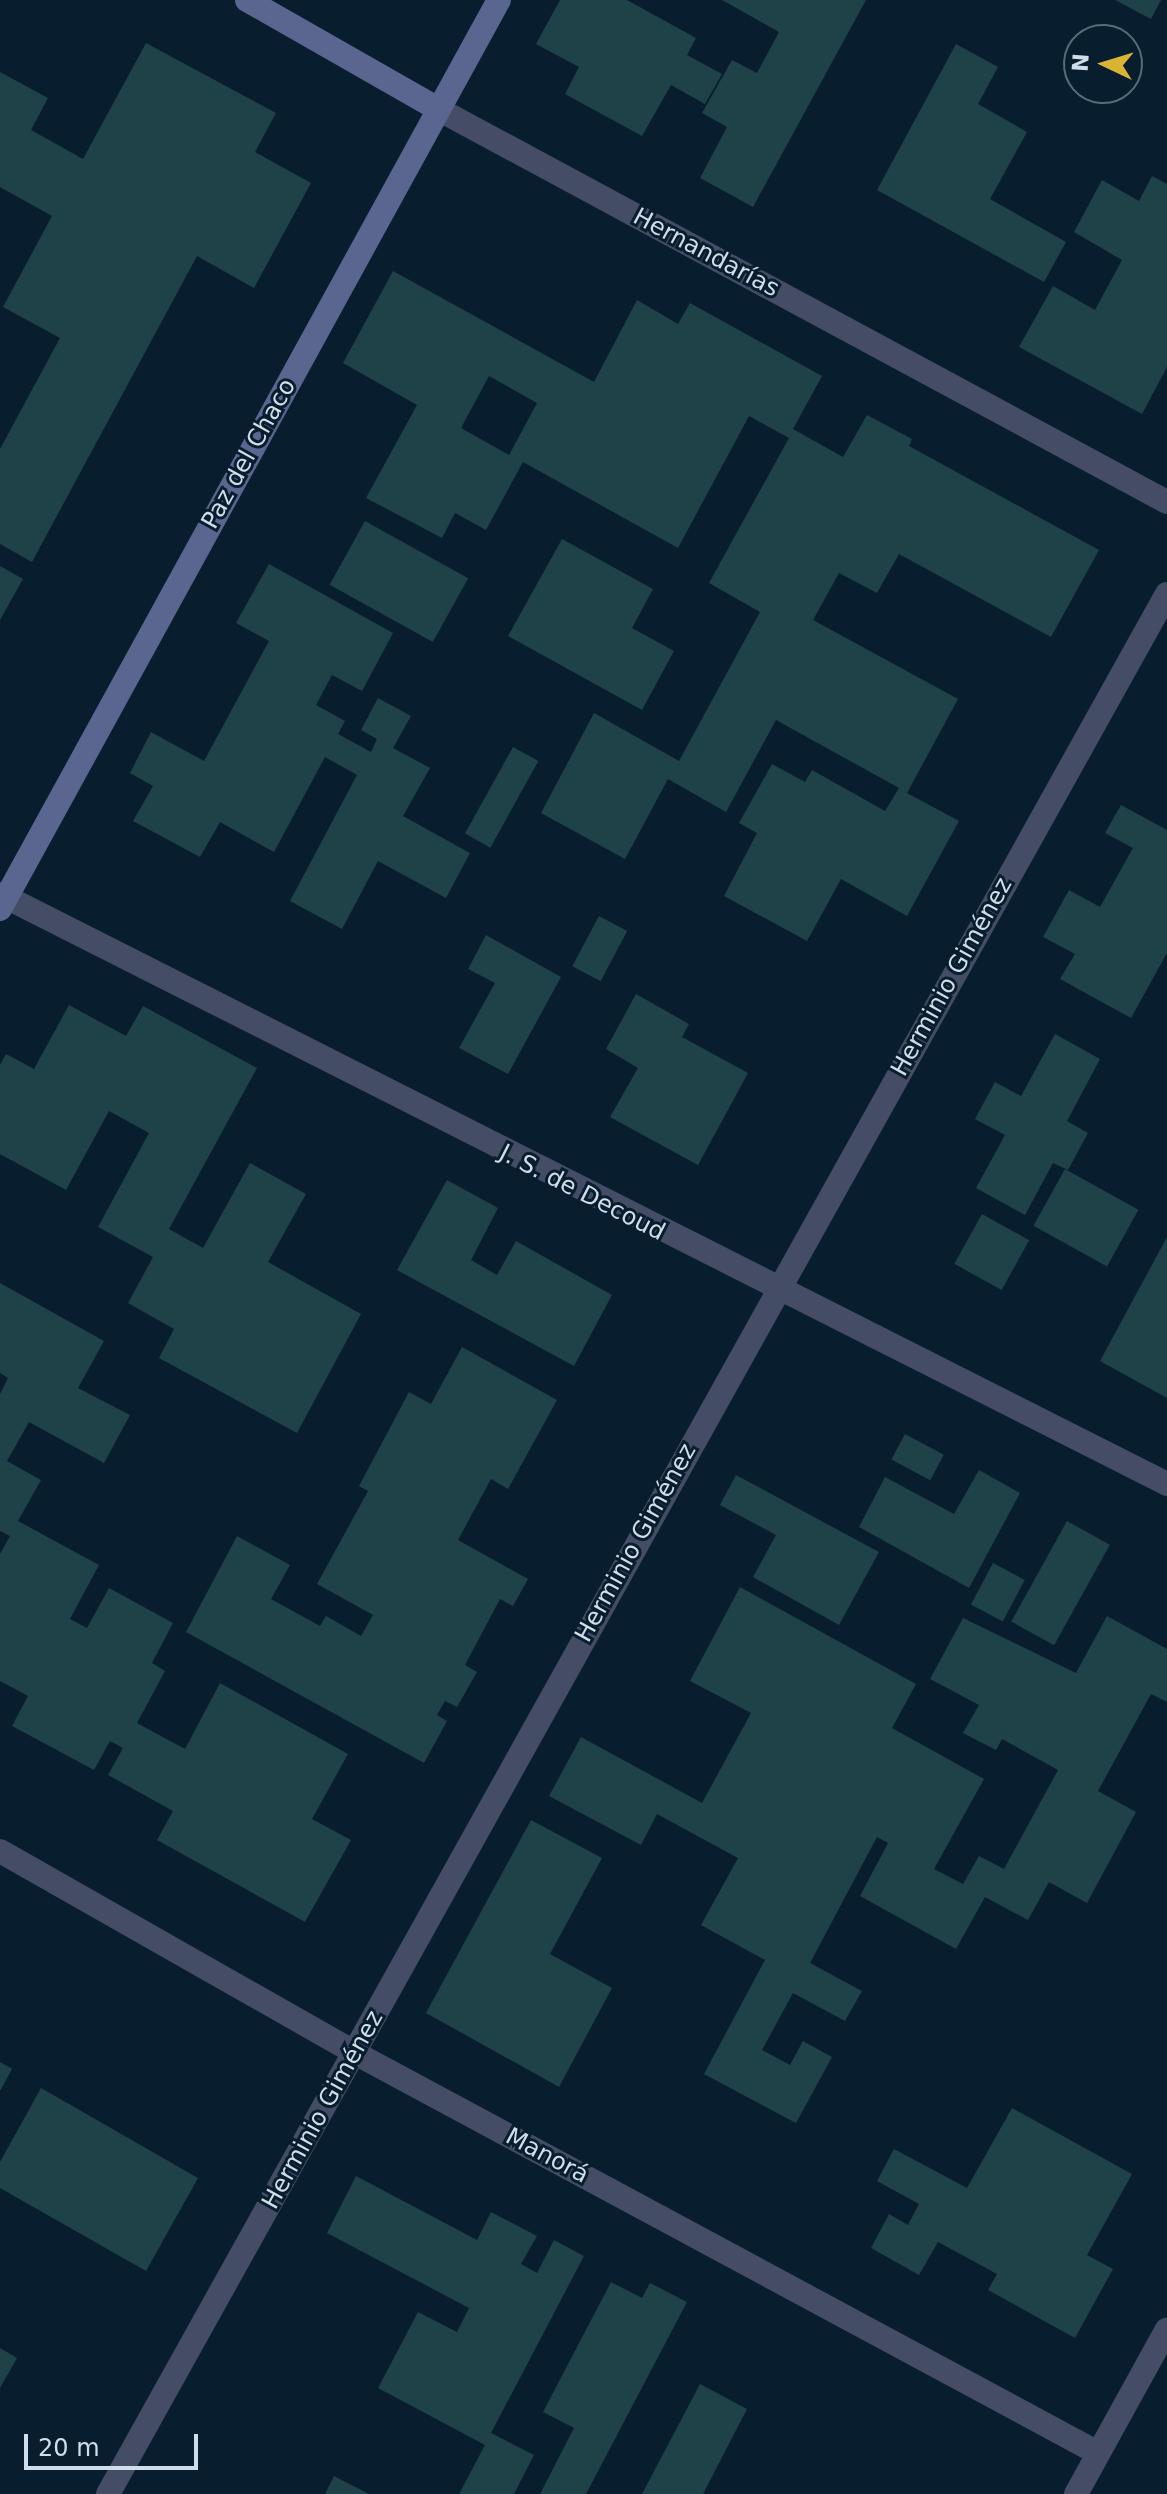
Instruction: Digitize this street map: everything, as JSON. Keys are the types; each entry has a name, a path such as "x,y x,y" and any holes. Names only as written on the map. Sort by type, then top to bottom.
{"street":[{"name":"Hernandarías","path":"247,0 438,109 1167,502"},
{"name":"Paz del Chaco","path":"2,900 499,0"},
{"name":"Herminio Giménez","path":"108,2494 775,1292 1167,594"},
{"name":"J. S. de Decoud","path":"2,900 775,1292 1167,1484"},
{"name":"Manorá","path":"0,1851 355,2053 1098,2453"},
{"path":"1076,2494 1167,2329"}],"building":[{"path":"560,0 627,0 696,38 687,55 722,74 705,104 671,85 642,136 565,94 579,67 536,44"},
{"path":"722,0 866,0 753,207 700,178 727,127 702,113 732,60 757,73 779,32"},
{"path":"1115,0 1161,0 1151,19"},
{"path":"146,43 276,113 255,152 311,183 254,288 197,256 32,562 0,544 0,449 60,338 3,307 52,216 0,187 0,72 48,98 31,130 83,159"},
{"path":"956,44 998,67 978,104 1027,132 990,199 1066,242 1044,282 877,190"},
{"path":"1152,176 1167,184 1167,367 1142,414 1019,347 1053,286 1095,310 1122,260 1074,232 1102,180 1139,201"},
{"path":"393,271 594,382 637,300 678,324 690,303 822,376 793,429 843,457 867,415 912,439 909,446 1099,550 1051,637 899,554 877,593 839,573 813,620 958,699 907,793 959,821 907,916 841,879 807,941 724,896 757,833 739,823 772,764 805,782 812,770 885,811 899,788 776,720 726,812 668,779 625,859 541,813 594,713 679,761 760,612 709,583 789,438 749,416 678,548 523,462 486,530 455,513 442,538 366,498 417,405 343,363","holes":["489,376 537,403 509,455 461,428"]},
{"path":"365,521 468,578 433,642 330,585"},
{"path":"562,539 653,589 632,628 674,651 642,710 508,636"},
{"path":"269,564 393,633 362,691 332,675 316,705 345,721 338,734 371,752 377,739 361,730 378,698 411,716 393,748 430,768 403,816 470,853 446,898 378,861 342,929 290,901 357,775 325,757 274,852 220,822 200,857 133,821 153,786 130,773 151,732 204,761 269,641 236,623"},
{"path":"0,566 23,579 0,620"},
{"path":"513,747 538,761 490,848 465,834"},
{"path":"1121,805 1167,830 1167,953 1131,1018 1060,979 1075,954 1043,937 1069,890 1100,907 1133,848 1105,833"},
{"path":"599,916 627,931 600,981 572,966"},
{"path":"486,935 561,977 508,1074 459,1048 495,983 468,969"},
{"path":"636,994 689,1024 682,1037 748,1073 698,1165 610,1117 638,1068 606,1049"},
{"path":"69,1005 126,1036 143,1006 257,1068 169,1229 203,1248 250,1163 306,1194 268,1262 361,1314 297,1433 159,1358 174,1329 128,1303 153,1257 98,1227 149,1133 109,1111 66,1190 0,1154 0,1065 6,1054 34,1069"},
{"path":"1055,1034 1100,1059 1067,1121 1088,1133 1068,1170 1053,1163 1025,1215 976,1188 1005,1135 975,1119 995,1082 1021,1096"},
{"path":"1065,1169 1138,1210 1107,1267 1033,1226"},
{"path":"447,1180 498,1208 471,1260 497,1275 516,1241 612,1295 574,1366 397,1270"},
{"path":"982,1214 1029,1240 1002,1290 954,1264"},
{"path":"1167,1237 1167,1398 1100,1361"},
{"path":"0,1283 104,1341 78,1388 130,1415 104,1463 29,1422 7,1461 41,1480 18,1521 99,1565 70,1619 87,1628 109,1588 173,1623 152,1663 165,1671 137,1723 185,1749 220,1683 348,1754 312,1819 351,1840 305,1922 157,1840 173,1811 108,1775 123,1748 110,1741 94,1770 12,1726 28,1696 0,1681 0,1554 10,1536 0,1531 0,1394 8,1378 0,1373"},
{"path":"462,1347 557,1400 508,1489 491,1479 458,1540 528,1579 513,1606 500,1599 465,1665 477,1672 457,1707 445,1701 437,1715 447,1721 424,1763 186,1632 237,1536 290,1565 271,1599 320,1626 326,1616 361,1636 373,1615 317,1584 368,1491 359,1486 409,1392 431,1404"},
{"path":"905,1434 944,1455 930,1480 891,1460"},
{"path":"979,1470 1020,1493 969,1588 859,1527 885,1477 954,1514"},
{"path":"736,1475 879,1552 839,1625 753,1577 776,1535 720,1505"},
{"path":"1067,1521 1110,1545 1054,1645 1011,1622"},
{"path":"993,1563 1025,1580 1003,1621 971,1604"},
{"path":"740,1587 916,1684 892,1728 984,1779 934,1869 963,1884 979,1856 1004,1869 1058,1770 1002,1739 996,1750 963,1733 979,1705 930,1679 963,1618 1076,1673 1107,1616 1167,1649 1167,1702 1151,1694 1098,1791 1136,1812 1087,1903 1049,1882 1028,1920 985,1897 956,1949 860,1896 888,1843 877,1837 810,1963 862,1991 845,2021 793,1993 762,2050 790,2065 803,2041 832,2057 796,2123 704,2074 765,1960 701,1925 738,1858 657,1814 641,1845 549,1796 581,1737 702,1803 751,1713 690,1681"},
{"path":"531,1820 602,1858 550,1954 612,1988 559,2087 426,2013"},
{"path":"0,2062 12,2069 0,2091"},
{"path":"41,2088 198,2178 146,2271 0,2188 0,2162"},
{"path":"1012,2108 1132,2174 1087,2255 1113,2269 1075,2338 988,2290 997,2274 938,2242 919,2275 871,2248 889,2214 908,2225 919,2204 877,2181 894,2149 967,2188"},
{"path":"356,2176 477,2240 491,2212 537,2236 521,2264 537,2273 554,2240 584,2256 491,2433 534,2455 514,2494 459,2494 485,2445 378,2388 418,2312 457,2332 469,2308 327,2233"},
{"path":"611,2282 642,2298 650,2283 687,2302 586,2494 540,2494 574,2428 543,2412"},
{"path":"0,2348 17,2358 0,2388"},
{"path":"700,2384 747,2409 703,2494 642,2494"},
{"path":"334,2476 369,2494 325,2494"}]}
